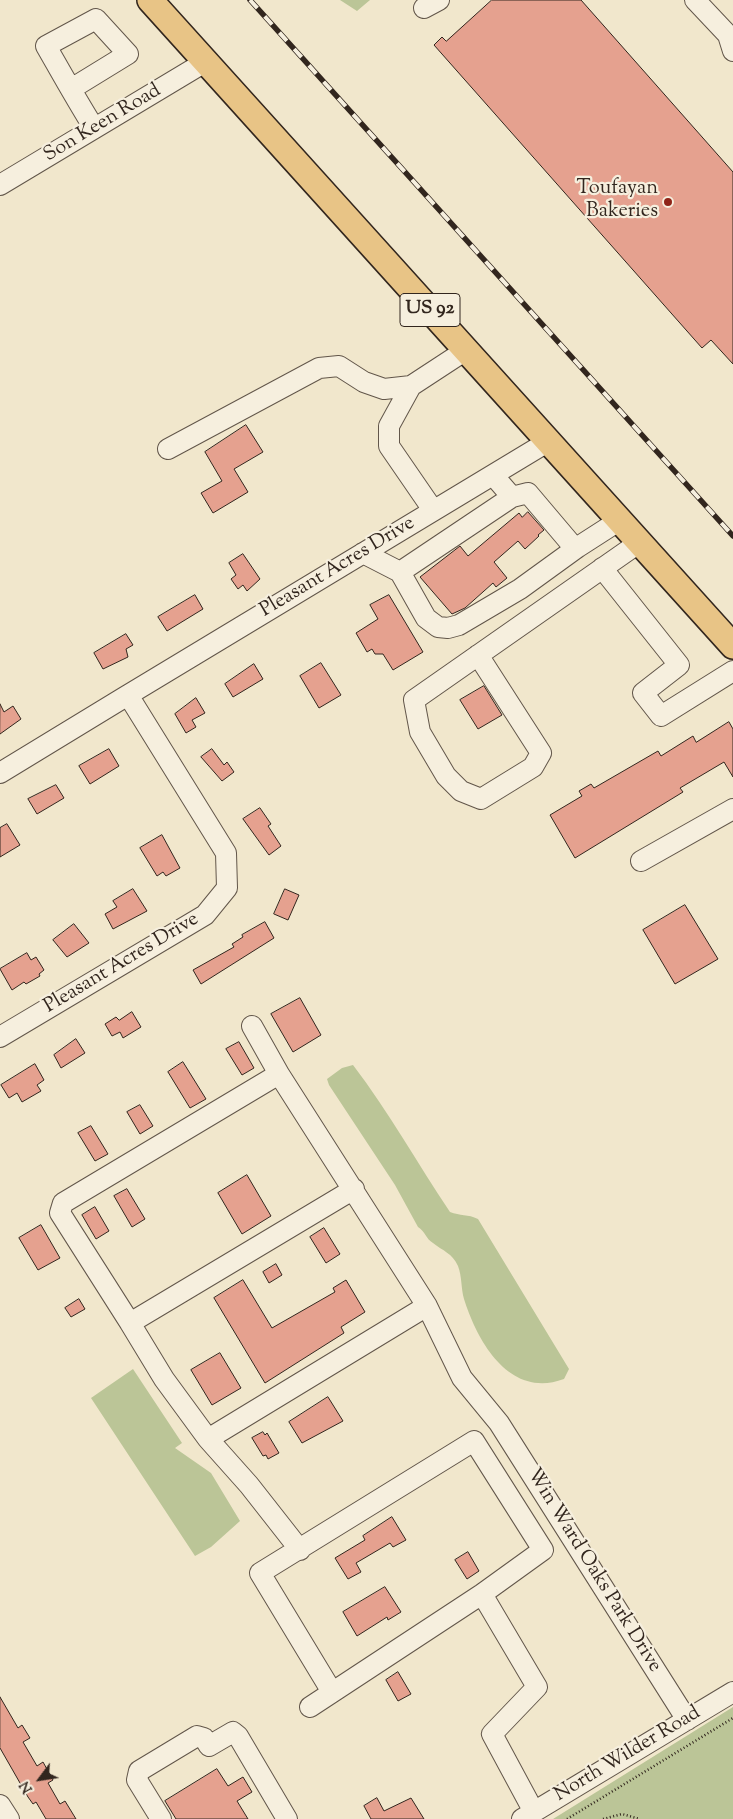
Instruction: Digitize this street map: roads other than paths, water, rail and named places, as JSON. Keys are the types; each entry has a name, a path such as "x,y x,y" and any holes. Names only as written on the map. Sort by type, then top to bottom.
{"main road":[{"name":"US 92","path":"150,0 733,646"}],"street":[{"path":"695,0 728,35 733,51"},
{"name":"Son Keen Road","path":"0,185 206,62"},
{"path":"71,89 94,128"},
{"path":"168,449 319,368 339,366 364,382 384,389 411,386 466,350"},
{"path":"411,386 389,426 389,446 392,454 433,510"},
{"name":"Pleasant Acres Drive","path":"0,773 549,441"},
{"path":"493,474 512,497"},
{"path":"400,572 512,497 528,493 572,545 578,547"},
{"path":"363,553 400,572 426,618 438,627 448,628 459,625 520,589 578,547 620,520"},
{"path":"478,655 541,753 533,767 481,799 461,791 446,776 420,732 414,700 478,655 602,568 640,542"},
{"path":"602,568 679,665 643,693 661,716 733,671"},
{"name":"Pleasant Acres Drive","path":"0,1036 205,914 227,888 226,853 128,695"},
{"path":"641,860 733,809"},
{"name":"Win Ward Oaks Park Drive","path":"252,1026 279,1074 427,1306 462,1378 499,1423 687,1720"},
{"path":"279,1074 63,1203 59,1209 164,1379 208,1439 249,1485 300,1550"},
{"path":"130,1322 354,1189"},
{"path":"208,1439 427,1306"},
{"path":"332,1692 260,1572 300,1550 474,1441 499,1423"},
{"name":"Win Ward Oaks Park Drive","path":"310,1707 482,1594 543,1550 474,1441"},
{"path":"543,1550 568,1533"},
{"path":"482,1594 537,1687 492,1734 528,1816"},
{"name":"North Wilder Road","path":"528,1816 733,1692"},
{"path":"161,1819 137,1780 139,1771 197,1736 204,1738 209,1746 232,1732 238,1736 287,1819"},
{"path":"0,1805 9,1819"}],"railway":[{"path":"250,0 733,536"}],"place":[{"name":"Toufayan Bakeries","path":"668,202"}]}
